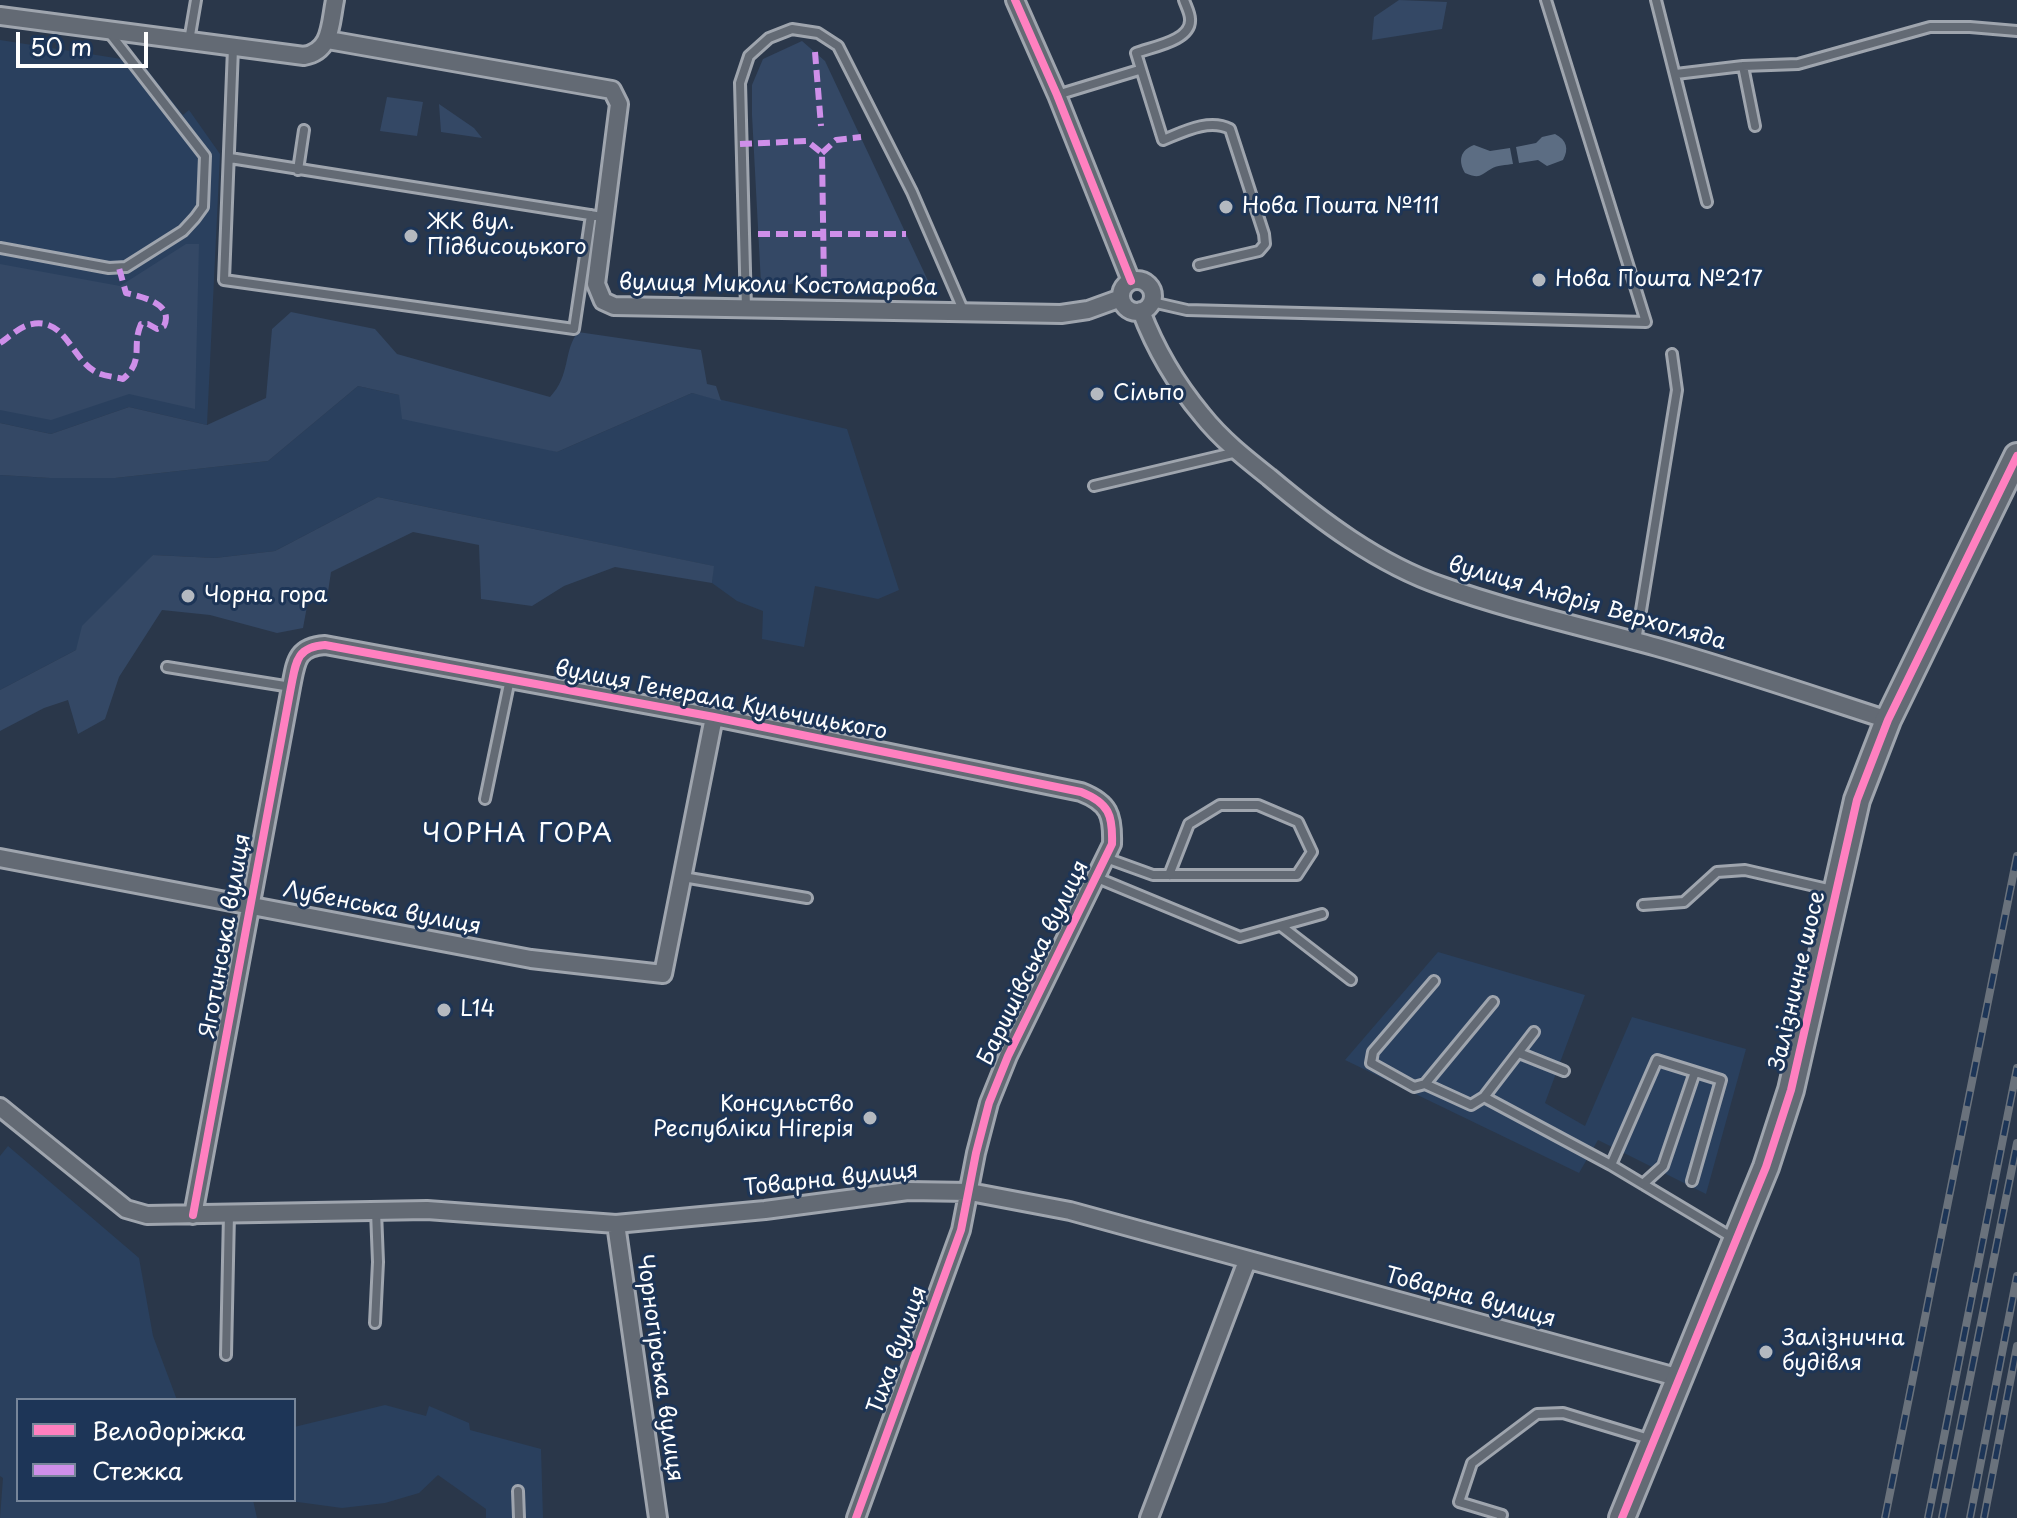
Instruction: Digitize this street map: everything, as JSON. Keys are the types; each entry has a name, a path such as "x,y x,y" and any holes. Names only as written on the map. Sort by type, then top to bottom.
{"street":[{"path":"0,16 304,56 315,54 328,40 335,0"},
{"path":"1015,0 1057,95 1131,281"},
{"name":"вулиця Миколи Костомарова","path":"328,40 612,90 619,104 598,216 596,284 603,301 614,306 1061,314 1088,310 1121,298"},
{"path":"1131,281 1147,282 1153,291 1147,306 1131,310 1121,298 1123,288 1131,281"},
{"name":"вулиця Андрія Верхогляда","path":"1147,306 1161,355 1202,415 1238,452 1309,511 1379,556 1439,585 1556,622 1755,675 1888,720"},
{"name":"Залізничне шосе","path":"1622,1518 1766,1167 1791,1090 1857,800 1888,720 2017,456"},
{"name":"вулиця Генерала Кульчицького","path":"296,664 303,650 325,645 714,717 1081,792 1095,797 1107,810 1113,823 1109,851"},
{"name":"Яготинська вулиця","path":"193,1215 296,664"},
{"path":"682,876 714,717"},
{"name":"Баришівська вулиця","path":"970,1192 989,1103 1003,1068 1109,851"},
{"name":"Лубенська вулиця","path":"0,858 531,959 663,974 682,876"},
{"name":"Товарна вулиця","path":"0,1107 126,1209 147,1215 467,1211 616,1224 765,1210 908,1191 970,1192 1070,1211 1680,1378"},
{"name":"Тиха вулиця","path":"856,1518 961,1230 970,1192"},
{"name":"Чорногірська вулиця","path":"616,1224 658,1518"},
{"path":"1149,1518 1247,1261"}],"lane":[{"path":"189,42 196,0"},
{"path":"1184,0 1190,19 1189,28 1181,37 1136,53 1139,70 1163,140 1211,124 1221,124 1230,129 1265,244 1259,251 1199,265"},
{"path":"1147,306 1187,310 1646,322 1546,0"},
{"path":"1656,0 1707,202"},
{"path":"1676,74 1743,66 1798,64 1930,27 2017,31"},
{"path":"746,309 738,111 740,83 749,56 769,38 792,29 818,33 838,46 912,192 964,313"},
{"path":"0,248 109,268 126,267 183,231 203,207 205,156 107,31"},
{"path":"230,158 598,216 574,329 224,280 233,48"},
{"path":"1743,66 1755,126"},
{"path":"1057,95 1139,70"},
{"path":"298,170 304,130"},
{"path":"1636,641 1677,390 1672,354"},
{"path":"1094,486 1238,452"},
{"path":"167,667 291,687"},
{"path":"485,799 510,679"},
{"path":"1109,851 1153,875 1169,875 1297,875 1312,852 1298,822 1258,805 1220,805 1189,824 1169,875"},
{"path":"1643,905 1684,902 1717,872 1745,870 1836,891"},
{"path":"682,876 807,898"},
{"path":"1095,877 1240,937 1322,914"},
{"path":"1281,926 1351,980"},
{"path":"1434,981 1373,1052 1371,1063 1414,1087 1425,1084 1493,1002"},
{"path":"1425,1084 1471,1105 1484,1097 1534,1032"},
{"path":"1519,1053 1564,1071"},
{"path":"1611,1165 1657,1060 1721,1080 1692,1181"},
{"path":"1643,1184 1663,1166 1695,1072"},
{"path":"1484,1097 1611,1165 1737,1241"},
{"path":"375,1323 378,1262 376,1211"},
{"path":"226,1355 229,1214"},
{"path":"1501,1518 1502,1515 1459,1502 1472,1463 1537,1414 1563,1413 1617,1427 1654,1441"},
{"path":"518,1491 519,1518"}],"shaded area":[{"path":"1399,0 1447,2 1442,29 1372,40 1374,17"},
{"path":"0,40 141,62 183,115 189,110 220,154 207,425 129,407 51,434 0,423"},
{"path":"802,41 825,61 930,285 761,284 752,85 763,59"},
{"path":"387,97 423,102 417,136 380,131"},
{"path":"439,104 474,128 482,138 441,132"},
{"path":"1555,134 1566,145 1563,160 1547,166 1538,160 1519,163 1516,147 1536,143 1542,137"},
{"path":"1474,145 1490,151 1510,148 1513,164 1496,167 1479,176 1465,173 1462,156"},
{"path":"186,244 199,244 195,409 129,394 51,420 0,410 0,264 120,286"},
{"path":"291,312 375,329 397,354 550,397 561,380 570,347 578,332 701,350 707,384 716,386 721,401 692,393 557,452 402,419 399,395 358,386 268,461 115,478 0,475 0,423 51,434 129,407 207,425 266,398 272,329"},
{"path":"358,386 399,395 557,452 692,393 847,429 899,590 878,599 815,586 804,647 762,639 763,611 737,601 712,583 713,566 378,497 275,551 215,558 153,555 76,650 0,690 0,475 115,478 268,461"},
{"path":"378,497 714,566 712,583 615,567 564,586 532,606 481,599 479,545 413,532 331,572 328,592 308,601 303,628 277,633 210,615 162,610 119,677 105,719 78,734 68,700 44,708 0,731 0,690 76,650 82,626 153,555 215,558 275,551"},
{"path":"1438,952 1585,995 1545,1103 1585,1126 1632,1017 1746,1049 1706,1194 1598,1140 1579,1173 1345,1060"},
{"path":"8,1146 139,1258 153,1336 176,1398 16,1398 16,1502 253,1502 257,1518 0,1518 3,1478 0,1476 0,1156"},
{"path":"385,1405 426,1416 429,1406 469,1423 470,1430 541,1449 543,1518 486,1518 486,1509 438,1475 419,1493 385,1503 342,1508 296,1502 296,1427"}],"railway":[{"path":"1885,1518 2017,856"},
{"path":"1928,1518 2017,1068"},
{"path":"1942,1518 2017,1143"},
{"path":"1970,1518 2017,1276"},
{"path":"1984,1518 2017,1346"}],"marked path":[{"path":"815,52 821,126"},
{"path":"822,153 836,140 861,137"},
{"path":"740,144 807,141 822,153 824,284"},
{"path":"758,234 906,234"},
{"path":"0,343 28,325 41,323 60,332 89,367 101,374 123,379 134,366 141,324 157,329 164,326 166,318 165,312 155,303 126,293 119,268"}],"cycle path":[{"path":"1015,0 1057,95 1131,281"},
{"path":"1622,1518 1766,1167 1791,1090 1857,800 1888,720 2017,456"},
{"path":"193,1215 296,663 308,649 325,645 714,717 1090,796 1107,811 1112,825 1112,844 1008,1056 989,1103 961,1230 856,1518"}],"place":[{"name":"Нова Пошта №111","path":"1226,207"},
{"name":"ЖК вул. Підвисоцького","path":"411,236"},
{"name":"Нова Пошта №217","path":"1539,280"},
{"name":"Сільпо","path":"1097,394"},
{"name":"Чорна гора","path":"188,596"},
{"name":"L14","path":"444,1010"},
{"name":"Консульство Республіки Нігерія","path":"870,1118"},
{"name":"Залізнична будівля","path":"1766,1352"}],"district":[{"name":"ЧОРНА ГОРА","path":"518,835"}]}
